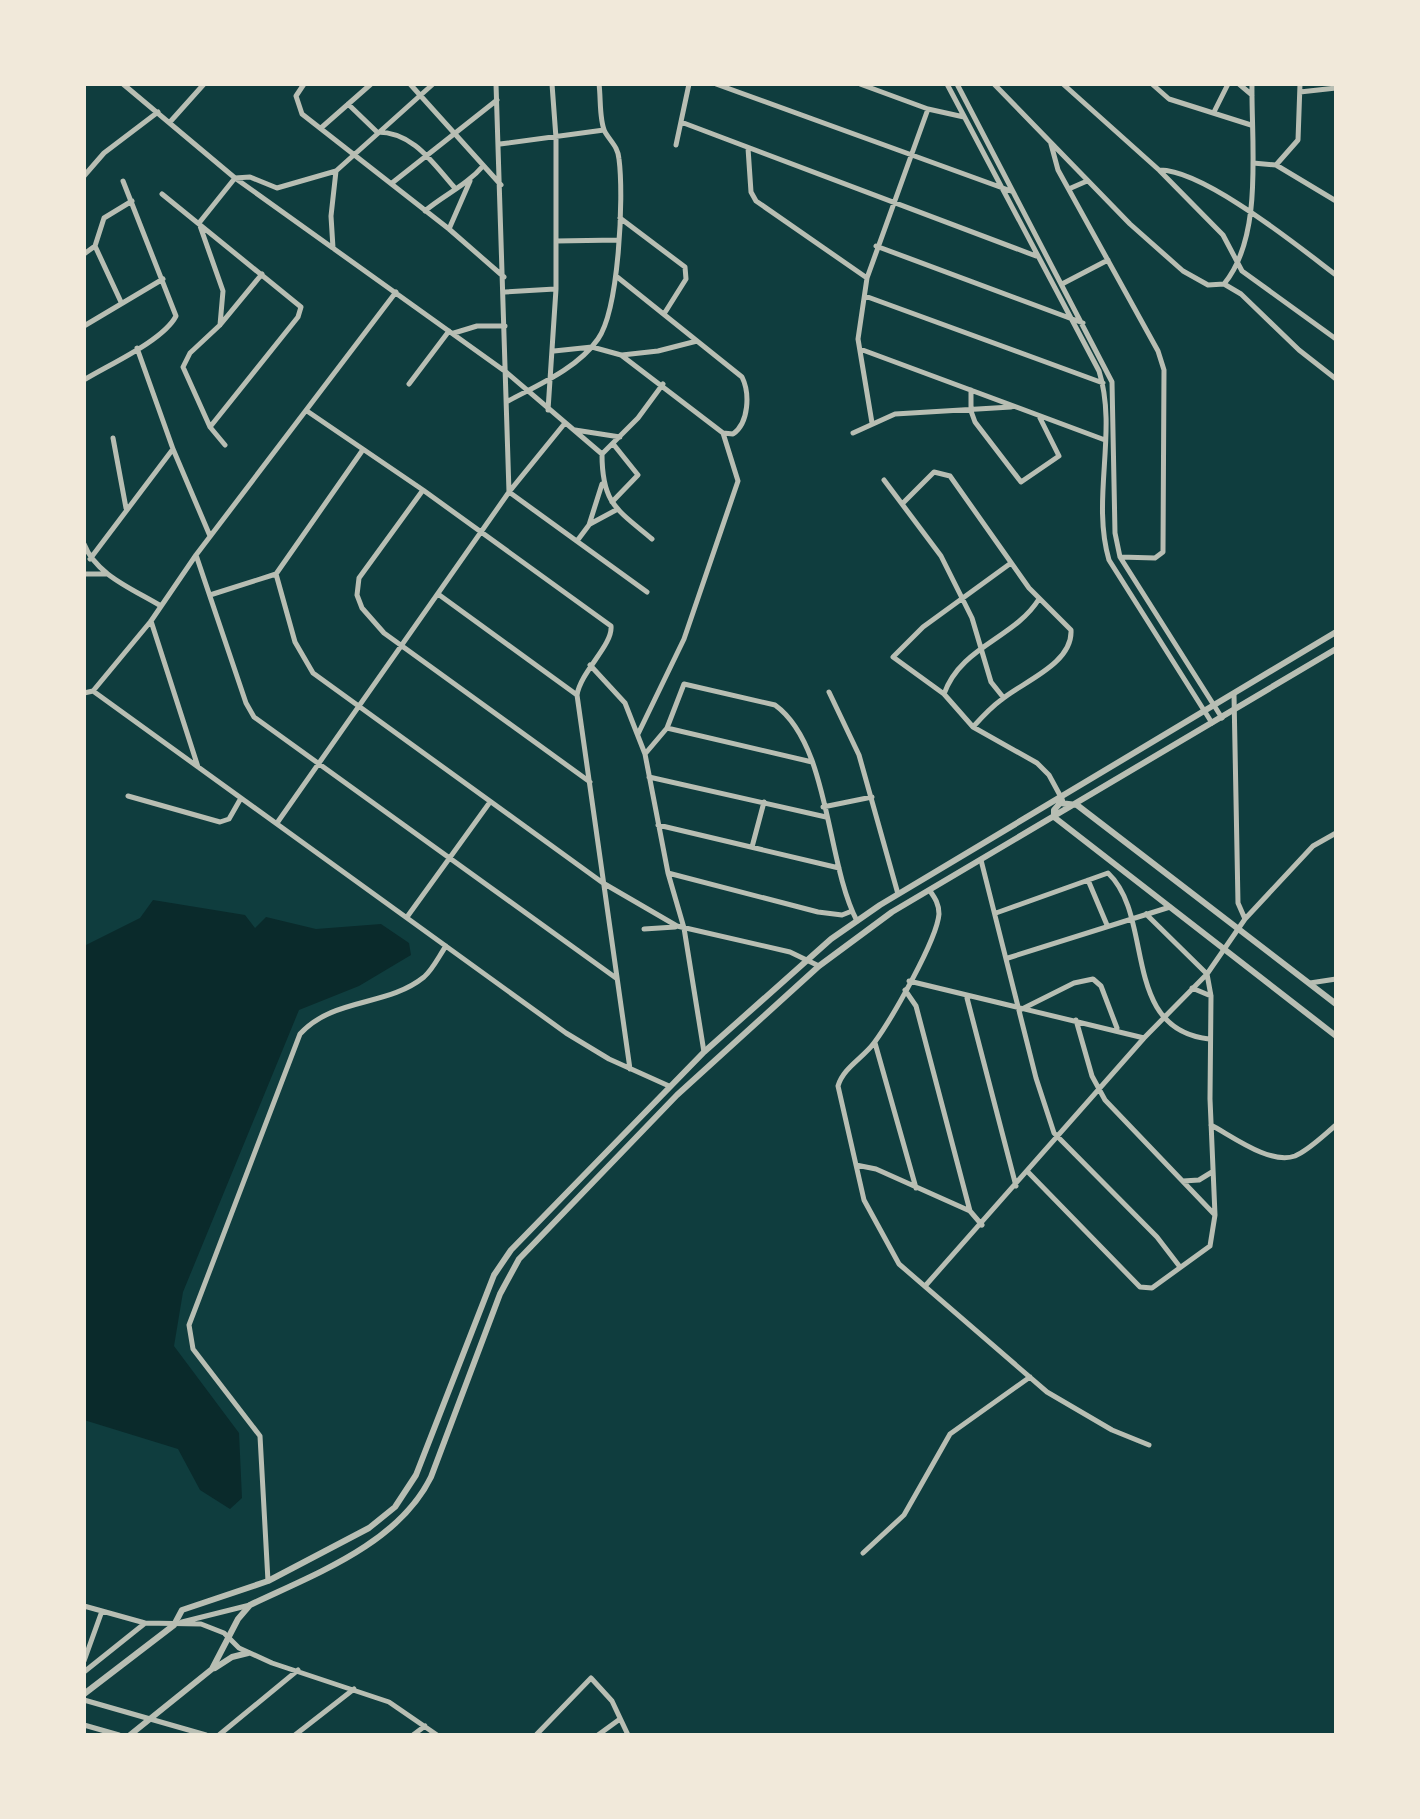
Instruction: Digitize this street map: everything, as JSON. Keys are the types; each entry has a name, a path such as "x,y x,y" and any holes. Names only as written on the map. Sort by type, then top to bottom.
{"street":[{"path":"123,84 235,178 506,372 602,454 602,484 589,525 577,541"},
{"path":"170,122 204,84"},
{"path":"304,84 296,96 297,109 449,229 504,277"},
{"path":"321,128 371,84"},
{"path":"410,84 502,186"},
{"path":"199,223 235,178 250,177 277,188 336,171 433,84"},
{"path":"496,84 502,186 509,492"},
{"path":"548,410 556,289 556,138 552,84"},
{"path":"508,401 550,379 592,347 604,330 616,276 619,161 613,141 604,130 599,84"},
{"path":"676,145 689,84"},
{"path":"716,84 1011,191"},
{"path":"860,84 928,109 964,117"},
{"path":"947,84 1103,383 1104,532 1113,570 1212,723"},
{"path":"957,84 1112,382 1115,533 1120,557 1222,718"},
{"path":"994,84 1087,181 1183,271 1208,285 1224,284 1241,294 1299,350 1336,379"},
{"path":"1063,84 1159,170 1223,235 1236,264 1336,339"},
{"path":"1152,84 1169,99 1251,125"},
{"path":"1214,112 1228,84"},
{"path":"1239,84 1252,95"},
{"path":"1224,284 1243,247 1250,210 1252,84"},
{"path":"1276,165 1298,140 1300,84"},
{"path":"1300,92 1336,88"},
{"path":"392,183 424,154 498,99"},
{"path":"348,104 377,132 400,134 424,154 454,187"},
{"path":"872,423 858,330 867,278 928,109"},
{"path":"84,176 104,153 158,112"},
{"path":"681,122 1038,256"},
{"path":"500,144 604,130"},
{"path":"1051,144 1052,158 1158,351 1164,370 1163,552 1155,558 1120,557"},
{"path":"748,148 751,192 756,201 867,278"},
{"path":"1253,163 1276,165 1336,201"},
{"path":"449,229 470,181 483,166"},
{"path":"1159,170 1178,171 1250,210 1336,275"},
{"path":"333,249 331,216 336,171"},
{"path":"84,380 173,322 176,310 123,181"},
{"path":"425,211 454,187 470,181"},
{"path":"1071,188 1087,181"},
{"path":"162,194 298,303 301,312 210,427"},
{"path":"121,302 95,246 98,227 104,218 132,201"},
{"path":"619,218 676,257 687,273 664,314"},
{"path":"199,223 223,291 220,325"},
{"path":"556,241 618,240"},
{"path":"84,254 95,246"},
{"path":"876,246 1083,323"},
{"path":"1062,284 1108,260"},
{"path":"225,445 210,427 183,367 190,353 220,325 262,274"},
{"path":"616,276 742,377 746,388 744,422 733,434 723,433"},
{"path":"85,324 163,279"},
{"path":"505,292 556,289"},
{"path":"84,693 93,691 151,621 196,555 396,292"},
{"path":"865,296 1103,383"},
{"path":"409,384 451,332 477,326 505,326"},
{"path":"621,355 658,351 697,341"},
{"path":"554,351 592,347 621,355 663,384 723,433 738,481 684,639 638,734"},
{"path":"137,348 173,449 211,537"},
{"path":"859,349 1105,440"},
{"path":"602,454 621,437 663,384"},
{"path":"971,390 971,411 980,430 1017,480 1025,482 1059,456 1039,418"},
{"path":"853,433 872,423 912,412 1012,407"},
{"path":"307,411 482,531 607,622 611,635 590,665 577,695 630,1069"},
{"path":"277,823 360,709 509,492 565,423"},
{"path":"574,430 621,437"},
{"path":"113,438 126,509"},
{"path":"612,502 638,475 614,445"},
{"path":"90,559 173,449"},
{"path":"210,595 276,574 362,451"},
{"path":"902,504 928,476 944,472 1039,599 1065,621 1072,636 1049,667 1003,697 973,727"},
{"path":"884,480 941,556 972,618 991,682 1003,697"},
{"path":"602,484 616,510 652,539"},
{"path":"423,490 356,586 362,608 369,619 402,646 591,783"},
{"path":"509,492 647,592"},
{"path":"589,525 616,510"},
{"path":"1104,532 1115,533"},
{"path":"84,544 90,559 108,574 161,606"},
{"path":"196,555 251,713 617,979"},
{"path":"1011,563 961,598 894,652 895,660 944,694 973,727 1037,763 1049,775 1063,799 1077,805 1336,1004"},
{"path":"84,574 108,574"},
{"path":"276,574 300,655 313,673 603,883 681,927"},
{"path":"438,594 577,695"},
{"path":"944,694 953,674 981,649 1023,622 1039,599"},
{"path":"151,621 198,768"},
{"path":"174,1625 182,1610 190,1605 268,1581 369,1528 388,1514 416,1475 491,1283 506,1256 669,1086 806,959 898,894 1063,799 1336,632"},
{"path":"84,1694 174,1625 250,1605 396,1526 422,1494 506,1280 519,1259 677,1095 819,966 892,912 1336,649"},
{"path":"590,665 625,703 645,754 704,1052"},
{"path":"645,754 667,728 681,689 690,683 775,705 787,718 813,762 839,868 857,921"},
{"path":"93,691 566,1033 630,1069 669,1086"},
{"path":"829,692 850,733 872,797 898,894"},
{"path":"1234,695 1238,903 1245,919"},
{"path":"667,728 813,762"},
{"path":"649,777 826,817"},
{"path":"128,796 220,822 229,819 241,798"},
{"path":"823,807 872,797"},
{"path":"1063,799 1053,812 1054,817 1336,1036"},
{"path":"752,847 764,801"},
{"path":"407,917 490,802"},
{"path":"1015,839 1020,841 1053,824 1066,827"},
{"path":"658,825 839,868"},
{"path":"926,1285 1144,1038 1207,974 1245,919 1313,846 1336,833"},
{"path":"981,860 1050,1123 1058,1138 1157,1237 1180,1267"},
{"path":"996,913 1118,867"},
{"path":"668,873 818,912 842,915 852,911"},
{"path":"1104,874 1129,901 1130,918 1163,1018 1190,1037 1209,1039"},
{"path":"1088,880 1107,925"},
{"path":"930,891 938,903 939,915 932,939 875,1042 843,1075 838,1086 864,1200 899,1264 1030,1377 1076,1411 1149,1445"},
{"path":"1008,958 1170,907"},
{"path":"1028,1172 1134,1282 1152,1288 1210,1246 1215,1215 1209,1039 1211,996 1207,974 1146,914"},
{"path":"644,929 681,927 790,952 819,966"},
{"path":"268,1581 260,1436 193,1349 189,1325 300,1034 325,1012 409,986 426,975 446,946"},
{"path":"1020,1010 1074,983 1093,979 1101,986 1118,1029"},
{"path":"1310,983 1336,979"},
{"path":"909,981 967,998 1118,1029 1144,1038"},
{"path":"1192,988 1211,996"},
{"path":"905,990 916,1006 970,1211 982,1225"},
{"path":"967,998 1016,1186"},
{"path":"1076,1020 1083,1050 1100,1091 1215,1215"},
{"path":"875,1042 916,1188"},
{"path":"1211,1125 1284,1158 1295,1156 1336,1125"},
{"path":"856,1165 876,1169 970,1211"},
{"path":"1182,1180 1199,1180 1212,1172"},
{"path":"454,1377 458,1387 467,1381"},
{"path":"863,1553 912,1504 950,1434 1030,1377"},
{"path":"442,1408 452,1401 455,1414"},
{"path":"212,1669 238,1619 250,1605"},
{"path":"84,1606 145,1623 201,1624 229,1637 248,1653 389,1702 437,1735"},
{"path":"84,1661 102,1611"},
{"path":"84,1672 145,1623"},
{"path":"130,1735 212,1669 232,1657 248,1653"},
{"path":"219,1735 298,1670"},
{"path":"536,1735 591,1678 606,1692 628,1735"},
{"path":"295,1735 355,1689"},
{"path":"84,1700 206,1735"},
{"path":"598,1735 620,1719"},
{"path":"84,1725 119,1735"},
{"path":"413,1735 425,1726"}],"water":[{"path":"153,900 245,915 255,928 266,917 316,929 381,924 409,943 411,955 359,986 299,1010 183,1292 174,1346 239,1433 242,1498 230,1509 200,1490 178,1449 84,1420 84,946 140,918"}]}
